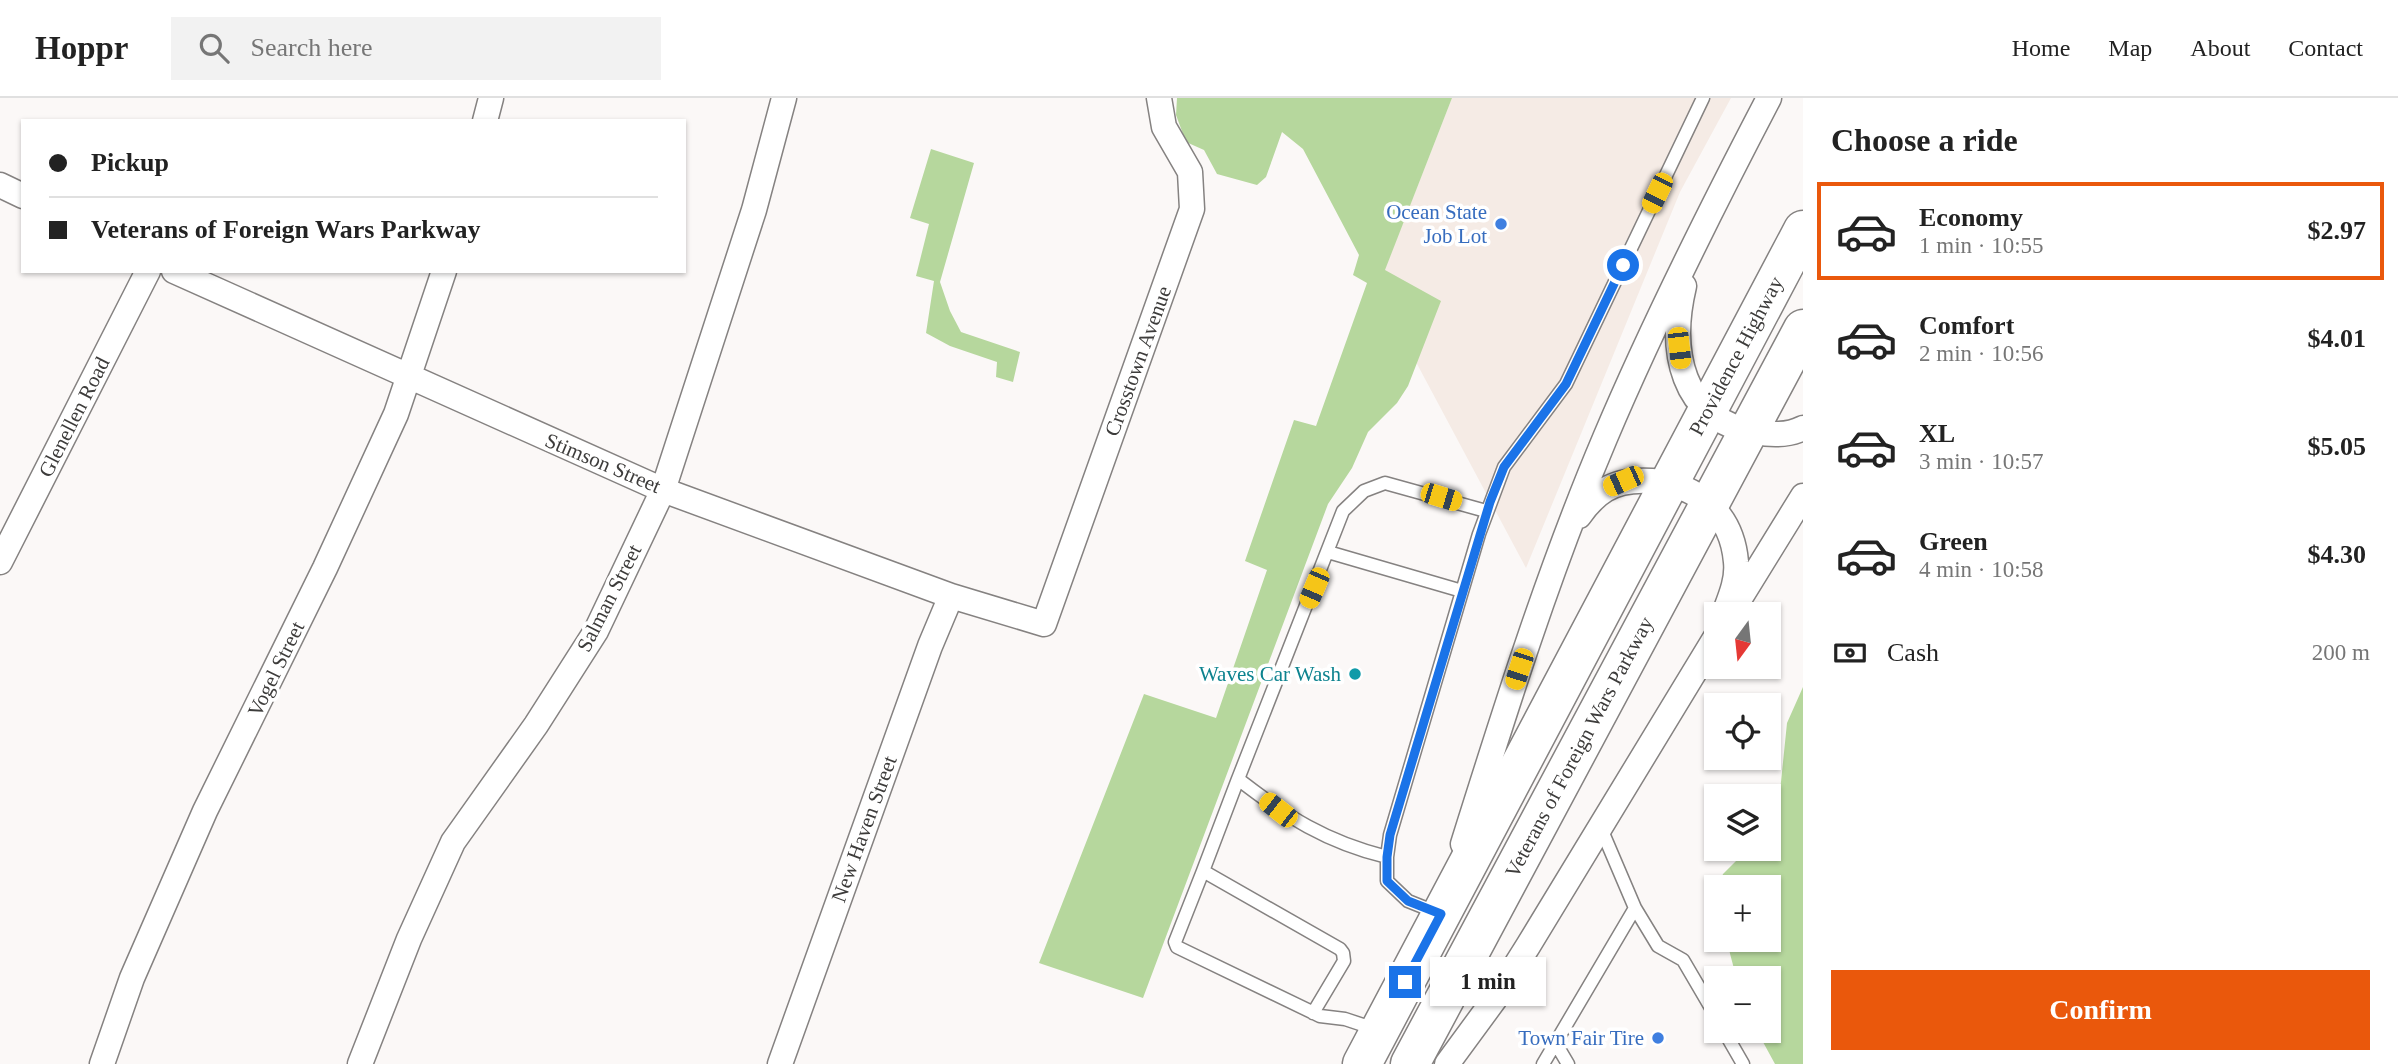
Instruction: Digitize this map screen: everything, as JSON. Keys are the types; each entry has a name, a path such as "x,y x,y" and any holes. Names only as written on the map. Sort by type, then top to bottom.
{"highway":[{"name":"Providence Highway","path":"1669,482 1803,230"},
{"path":"1748,431 1803,329"},
{"name":"Veterans of Foreign Wars Parkway","path":"1410,1064 1748,431"},
{"name":"Veterans of Foreign Wars Parkway","path":"1362,1064 1669,482"}],"street":[{"path":"486,119 491,98"},
{"name":"Salman Street","path":"360,1064 409,939 453,842 537,725 596,631 663,490 754,210 784,98"},
{"name":"Crosstown Avenue","path":"1044,624 1192,209 1190,172 1164,127 1159,98"},
{"name":"Veterans of Foreign Wars Parkway","path":"1441,914 1513,688 1562,547 1606,436 1691,254 1769,98"},
{"path":"0,185 21,195"},
{"path":"1691,254 1682,292 1678,343 1681,367 1691,391 1707,411 1724,423 1748,431 1772,435 1803,428"},
{"name":"Glenellen Road","path":"0,562 147,273"},
{"name":"Stimson Street","path":"178,273 663,490 951,596 1044,624"},
{"name":"Vogel Street","path":"102,1064 132,978 205,811 325,568 396,414 442,273"},
{"path":"1562,547 1580,515 1606,489 1623,481 1669,482 1689,489 1709,503 1723,520 1737,564 1728,602"},
{"path":"1737,602 1803,496"},
{"name":"New Haven Street","path":"780,1064 930,646 951,596"},
{"path":"1447,1064 1521,957 1704,656"}],"lane":[{"path":"1441,914 1408,901 1387,881 1387,857 1390,835 1486,511 1504,467 1566,384 1703,98"},
{"path":"1380,1030 1313,1013 1177,947 1175,942 1343,511 1364,491 1385,483 1486,511"},
{"path":"1328,552 1462,591"},
{"path":"1238,779 1278,810 1313,830 1340,844 1387,857"},
{"path":"1600,826 1635,908 1658,946 1683,960 1704,996"},
{"path":"1203,872 1340,949 1344,961 1313,1013"},
{"path":"1543,1064 1635,908"},
{"path":"1555,1042 1568,1064"},
{"path":"1731,1043 1743,1064"}],"shaded area":[{"path":"1452,98 1731,98 1680,192 1526,568 1377,289"}],"green space":[{"path":"1177,98 1452,98 1385,270 1441,301 1408,386 1397,403 1368,432 1352,468 1328,504 1143,998 1039,963 1144,694 1216,718 1267,570 1245,561 1294,420 1316,426 1367,283 1353,275 1359,255 1303,149 1282,132 1266,177 1257,185 1217,174 1204,150 1186,142 1176,115"},
{"path":"931,149 974,163 940,282 961,332 1020,352 1013,382 996,377 997,362 950,346 926,333 934,281 916,276 929,224 910,218"},
{"path":"1803,687 1803,1064 1775,1064 1764,1043 1781,1043 1781,966 1733,966 1730,952 1781,952 1781,875 1723,875 1736,861 1781,861 1781,784 1787,723"}],"place":[{"name":"Ocean State Job Lot","path":"1501,224"},
{"name":"Waves Car Wash","path":"1355,674"},
{"name":"Town Fair Tire","path":"1658,1038"}],"route":[{"path":"1405,982 1441,914 1408,901 1387,881 1390,835 1479,534 1504,467 1566,384 1623,265"}]}
